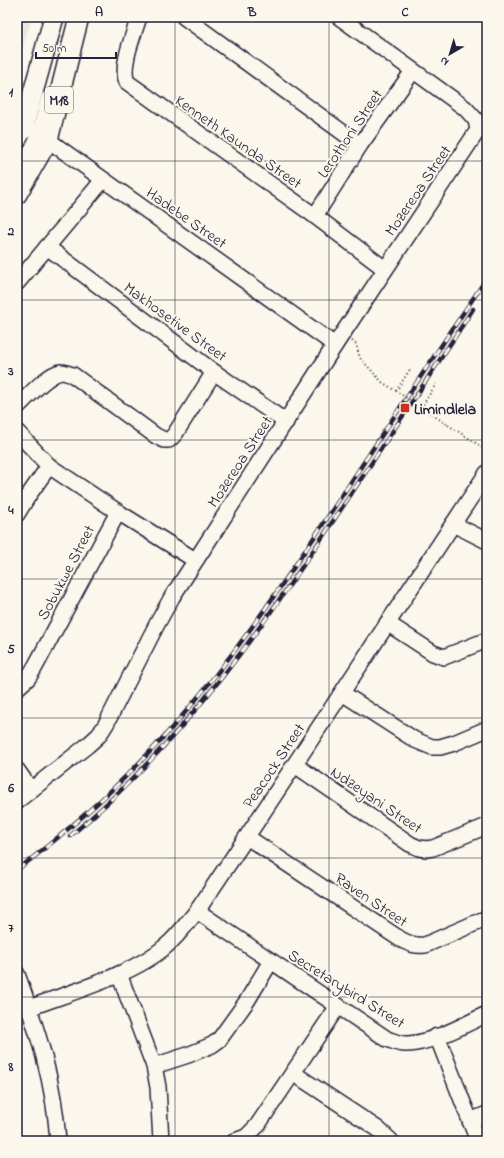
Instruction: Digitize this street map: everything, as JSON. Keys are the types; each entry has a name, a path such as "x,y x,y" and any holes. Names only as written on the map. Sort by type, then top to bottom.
{"main road":[{"name":"M18","path":"17,194 54,17"},
{"name":"M18","path":"29,131 79,17"}],"street":[{"path":"17,179 61,17"},
{"path":"17,157 29,131 70,17"},
{"name":"Kenneth Kaunda Street","path":"139,17 126,62 125,73 127,82 315,216 385,269"},
{"path":"184,17 360,145"},
{"path":"339,17 413,71"},
{"name":"Lerothoni Street","path":"315,216 360,145 413,71"},
{"name":"Mozereoa Street","path":"17,801 99,735 163,612 195,560 338,340 475,136 478,130 478,125 476,120 465,108 413,71"},
{"name":"Hadebe Street","path":"29,131 338,340"},
{"path":"17,283 103,180"},
{"name":"Makhosetive Street","path":"47,247 214,372 286,422"},
{"path":"17,407 51,376 60,372 66,373 73,375 156,436 164,440 169,440 175,434 214,372"},
{"path":"17,432 49,466 118,512 195,560"},
{"path":"17,514 49,466"},
{"name":"Peacock Street","path":"29,1008 119,974 166,946 180,933 197,911 295,765 487,473"},
{"name":"Sobukwe Street","path":"17,688 36,668 118,512"},
{"path":"453,524 487,541"},
{"path":"387,623 433,653 444,657 487,640"},
{"path":"342,694 415,740 432,747 440,747 454,743 487,729"},
{"name":"Ndzeyani Street","path":"295,765 397,836 419,848 433,848 487,826"},
{"path":"17,770 31,790"},
{"name":"Raven Street","path":"246,837 400,940 409,944 417,946 425,945 487,918"},
{"name":"Secretarybird Street","path":"197,911 387,1039 404,1044 415,1043 437,1036 487,1014"},
{"path":"154,1066 188,1055 212,1045 219,1040 271,961"},
{"path":"17,974 43,1049 49,1074 58,1141"},
{"path":"119,974 154,1066 158,1087 161,1141"},
{"path":"240,1141 257,1126 338,1006"},
{"path":"437,1036 478,1141"},
{"path":"293,1073 378,1129 391,1141"},
{"path":"470,1121 487,1114"}],"path":[{"path":"338,340 356,344 360,358 382,382 487,450"},
{"path":"396,391 411,368"},
{"path":"421,408 436,384"}],"shaded area":[{"path":"17,17 32,17 17,67"}],"railway":[{"path":"17,870 57,838 115,787 152,750 193,704 237,647 299,560 487,278"},
{"path":"70,836 112,799 151,760 223,676 289,586 473,309"}],"place":[{"name":"Limindlela","path":"405,408"}]}
